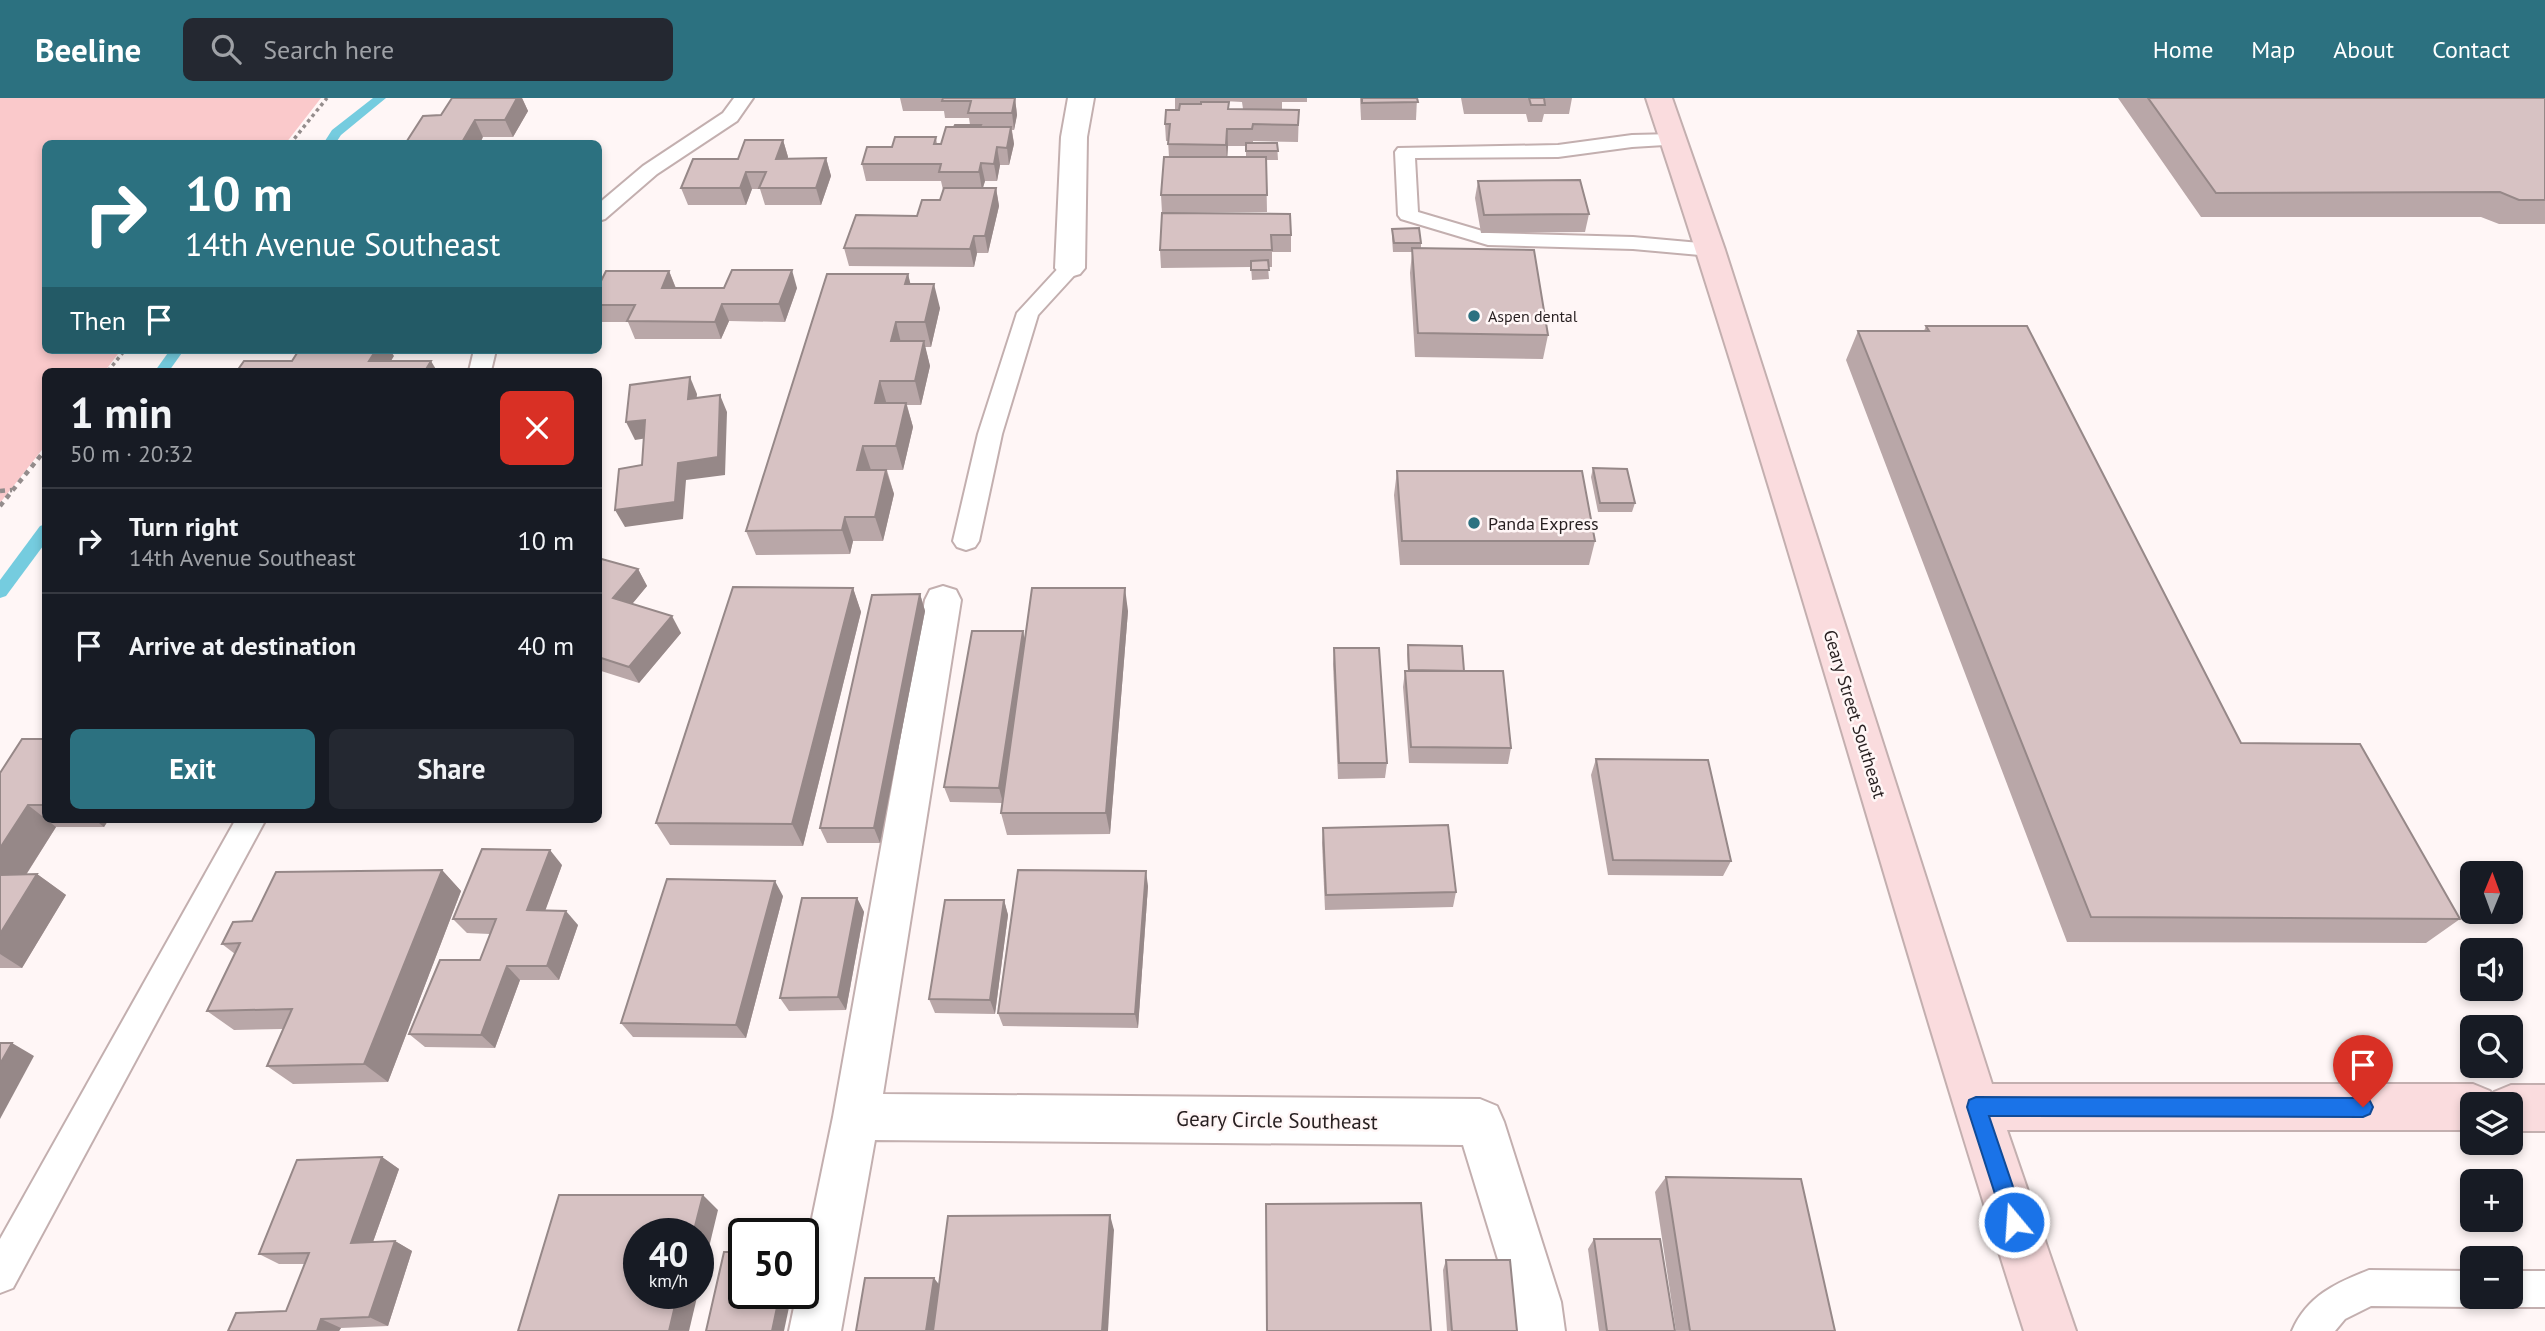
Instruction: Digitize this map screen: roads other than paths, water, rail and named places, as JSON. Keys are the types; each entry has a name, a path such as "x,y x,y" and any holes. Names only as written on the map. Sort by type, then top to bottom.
{"main road":[{"name":"Geary Street Southeast","path":"1659,98 1711,250 1976,1107 2050,1331"},
{"path":"1976,1107 2460,1107"},
{"path":"2523,1108 2545,1108"}],"street":[{"path":"1070,268 1074,137 1081,98"},
{"path":"815,1331 856,1117 943,600"},
{"name":"Geary Circle Southeast","path":"856,1117 1480,1122 1536,1302 1539,1331"}],"lane":[{"path":"602,212 650,170 730,117 744,98"},
{"path":"1674,140 1632,141 1558,151 1405,152 1408,215 1488,239 1633,243 1711,250"},
{"path":"966,541 990,434 1028,313 1070,268"},
{"path":"0,1275 249,823"},
{"path":"2311,1331 2332,1306 2369,1288 2460,1289"},
{"path":"2523,1289 2545,1290"}],"waterway":[{"path":"332,140 336,133 380,98"},
{"path":"164,368 174,354"},
{"path":"0,592 42,535"}],"place":[{"name":"Aspen dental","path":"1474,316"},
{"name":"Panda Express","path":"1474,523"}]}
